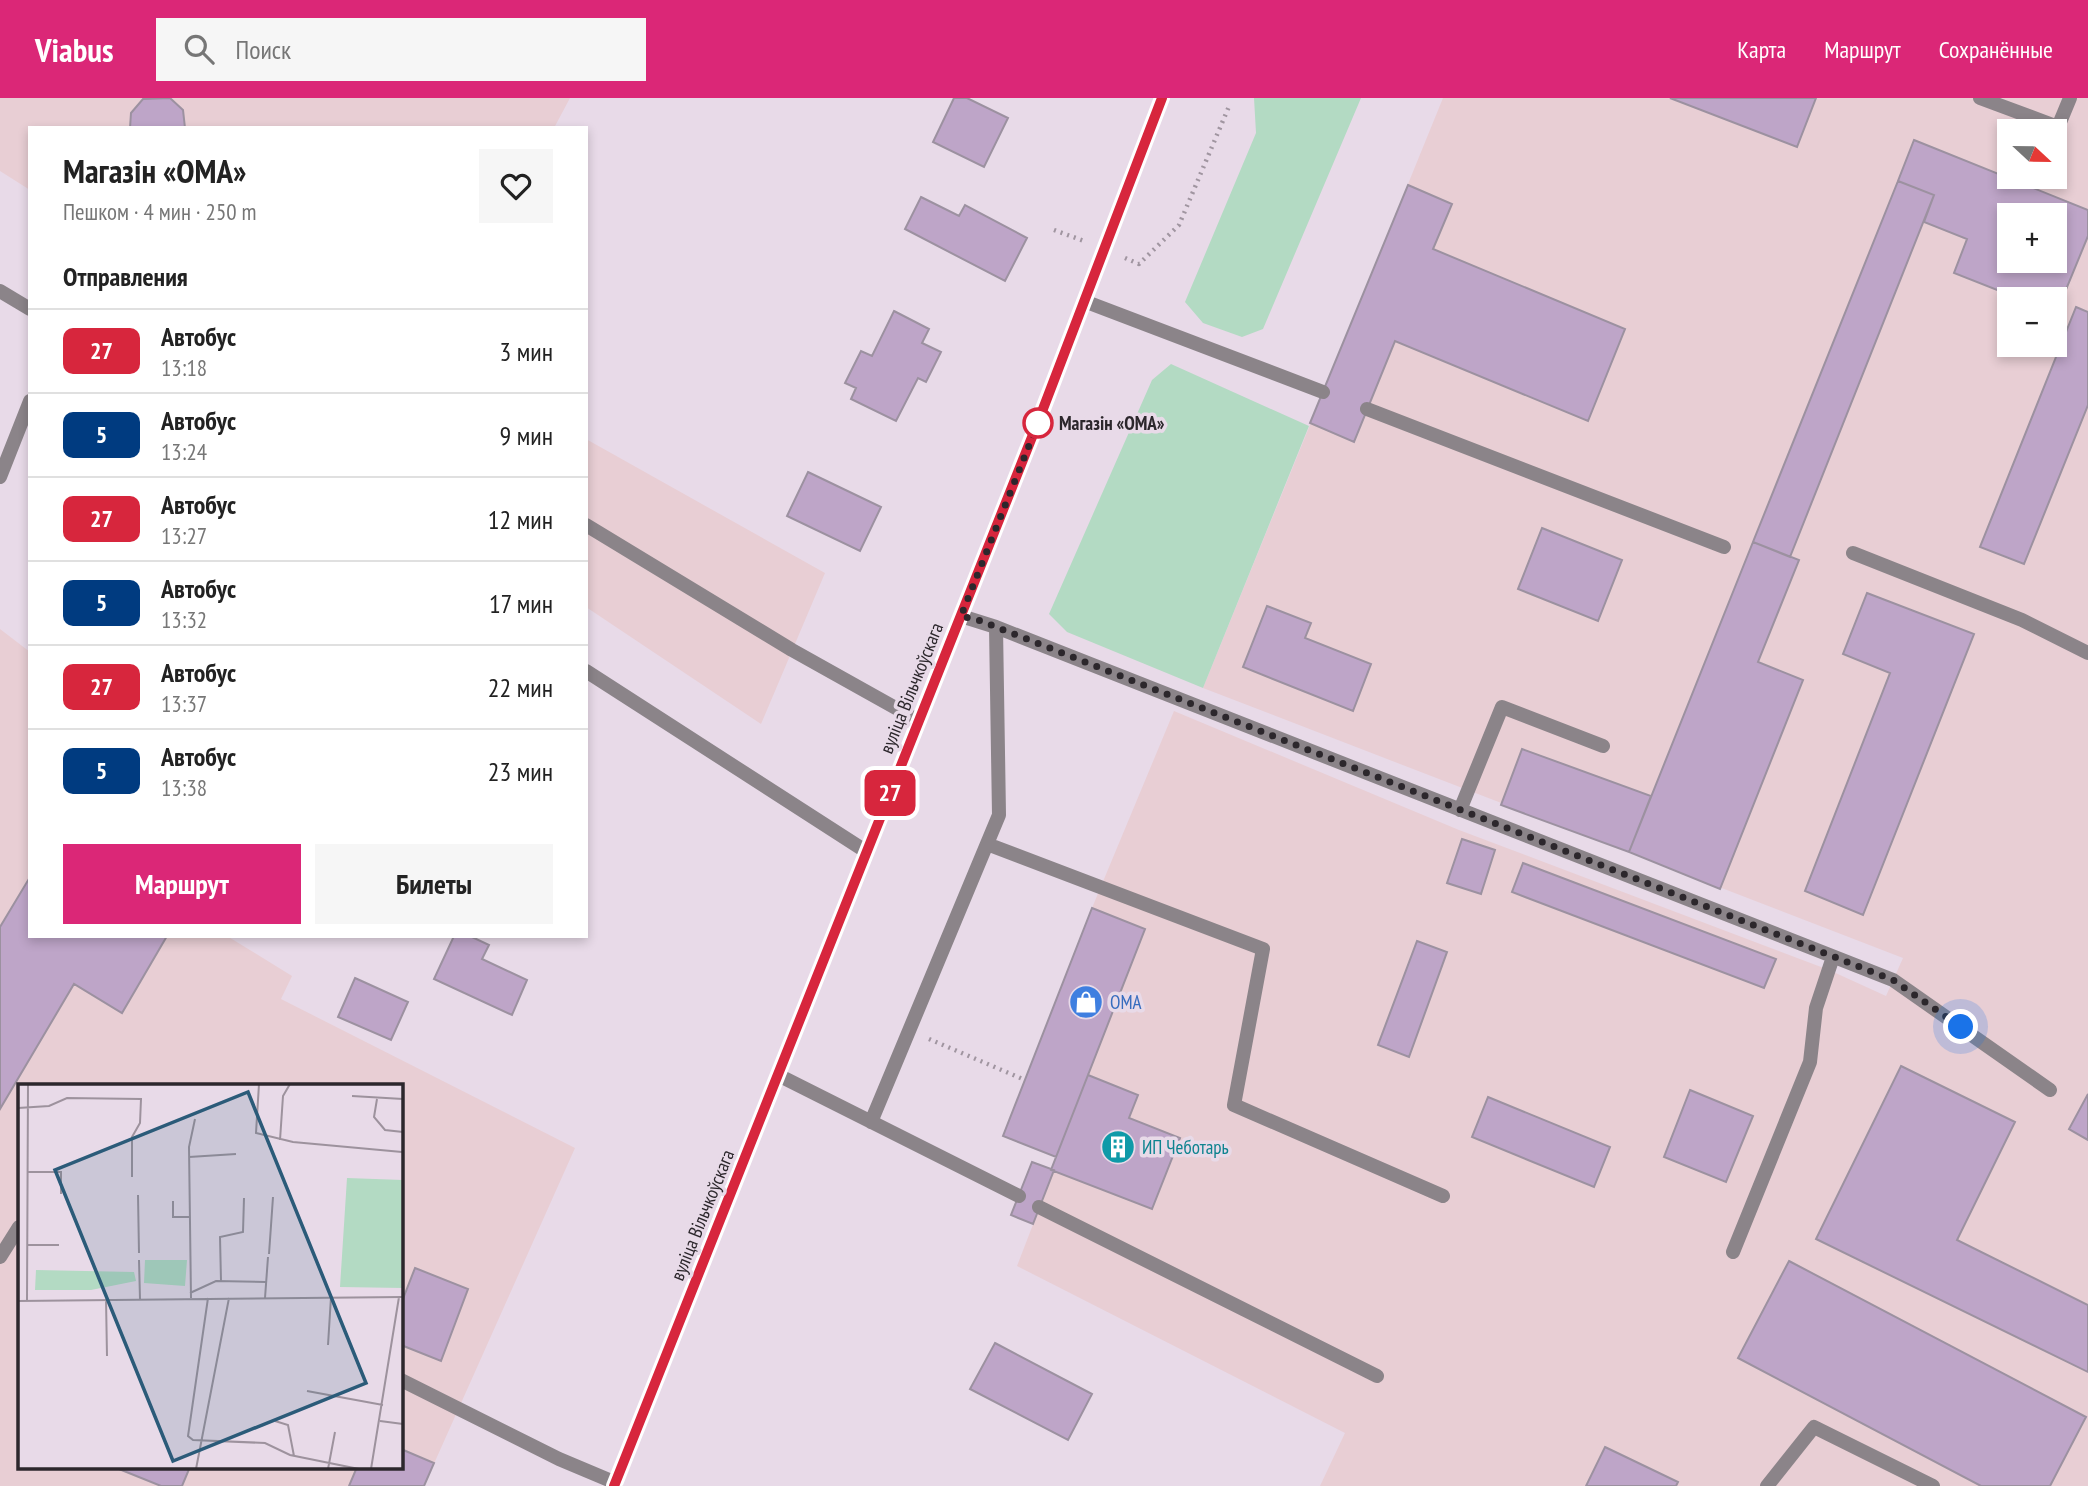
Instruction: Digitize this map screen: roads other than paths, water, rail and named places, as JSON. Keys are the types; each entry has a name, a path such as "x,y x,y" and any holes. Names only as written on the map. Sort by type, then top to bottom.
{"main road":[{"name":"вуліца Вільчкоўскага","path":"615,1484 961,616 1162,98"}],"street":[{"path":"1980,98 2058,127 2070,98"},
{"path":"0,291 28,308"},
{"path":"1084,301 1323,392"},
{"path":"0,477 28,406"},
{"path":"1367,410 1724,547"},
{"path":"588,526 792,650 919,721"},
{"path":"1853,553 2022,620 2088,653"},
{"path":"961,616 996,627 1893,980 2050,1090"},
{"path":"871,1122 999,815 996,627"},
{"path":"588,672 867,852"},
{"path":"1460,810 1502,708 1603,746"},
{"path":"987,844 1264,949 1234,1105 1443,1196"},
{"path":"1733,1252 1810,1062 1816,1008 1833,957"},
{"path":"778,1075 1019,1196"},
{"path":"1040,1207 1377,1376"},
{"path":"0,1257 18,1229"},
{"path":"402,1381 615,1484"},
{"path":"1767,1486 1814,1427 1933,1486"}],"place":[{"name":"Магазін «ОМА»","path":"1038,423"},
{"name":"ОМА","path":"1086,1002"},
{"name":"ИП Чеботарь","path":"1118,1147"}]}
